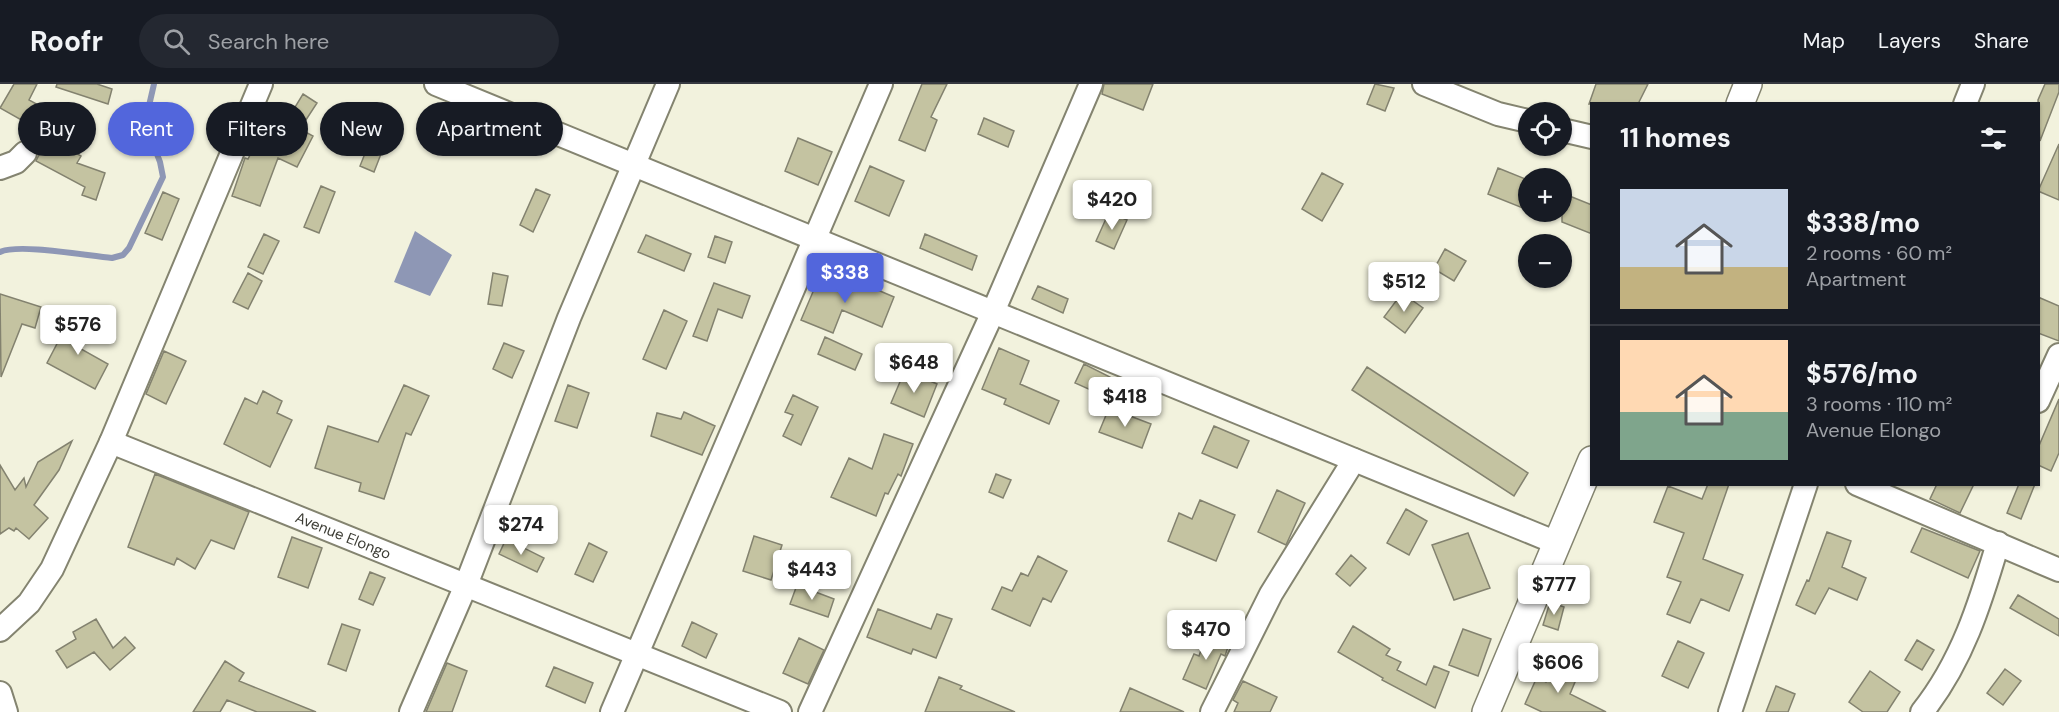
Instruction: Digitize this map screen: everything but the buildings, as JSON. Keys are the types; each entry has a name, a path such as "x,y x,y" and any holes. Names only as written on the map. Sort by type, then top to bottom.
{"street":[{"path":"0,630 29,603 52,569 111,442 261,84"},
{"path":"436,84 1557,543"},
{"path":"411,712 466,585 569,318 668,84"},
{"path":"612,712 881,84"},
{"path":"810,712 993,312 1091,84"},
{"path":"1424,84 1498,114 1518,119"},
{"path":"1741,102 1748,84"},
{"path":"1966,102 1973,84"},
{"path":"1572,132 1590,137"},
{"path":"0,168 16,162 22,156"},
{"path":"2040,397 2059,355"},
{"name":"Avenue Elongo","path":"111,442 780,712"},
{"path":"1212,712 1271,594 1354,460"},
{"path":"1486,712 1590,465"},
{"path":"1730,712 1805,486"},
{"path":"1862,486 2059,570"},
{"path":"1922,712 1943,686 1977,616 1998,543"},
{"path":"0,693 6,712"}],"water":[{"path":"415,231 452,255 430,296 394,282"}],"waterway":[{"path":"0,252 22,249 112,258 123,255 129,248 163,177 160,162 145,123 154,84"}]}
